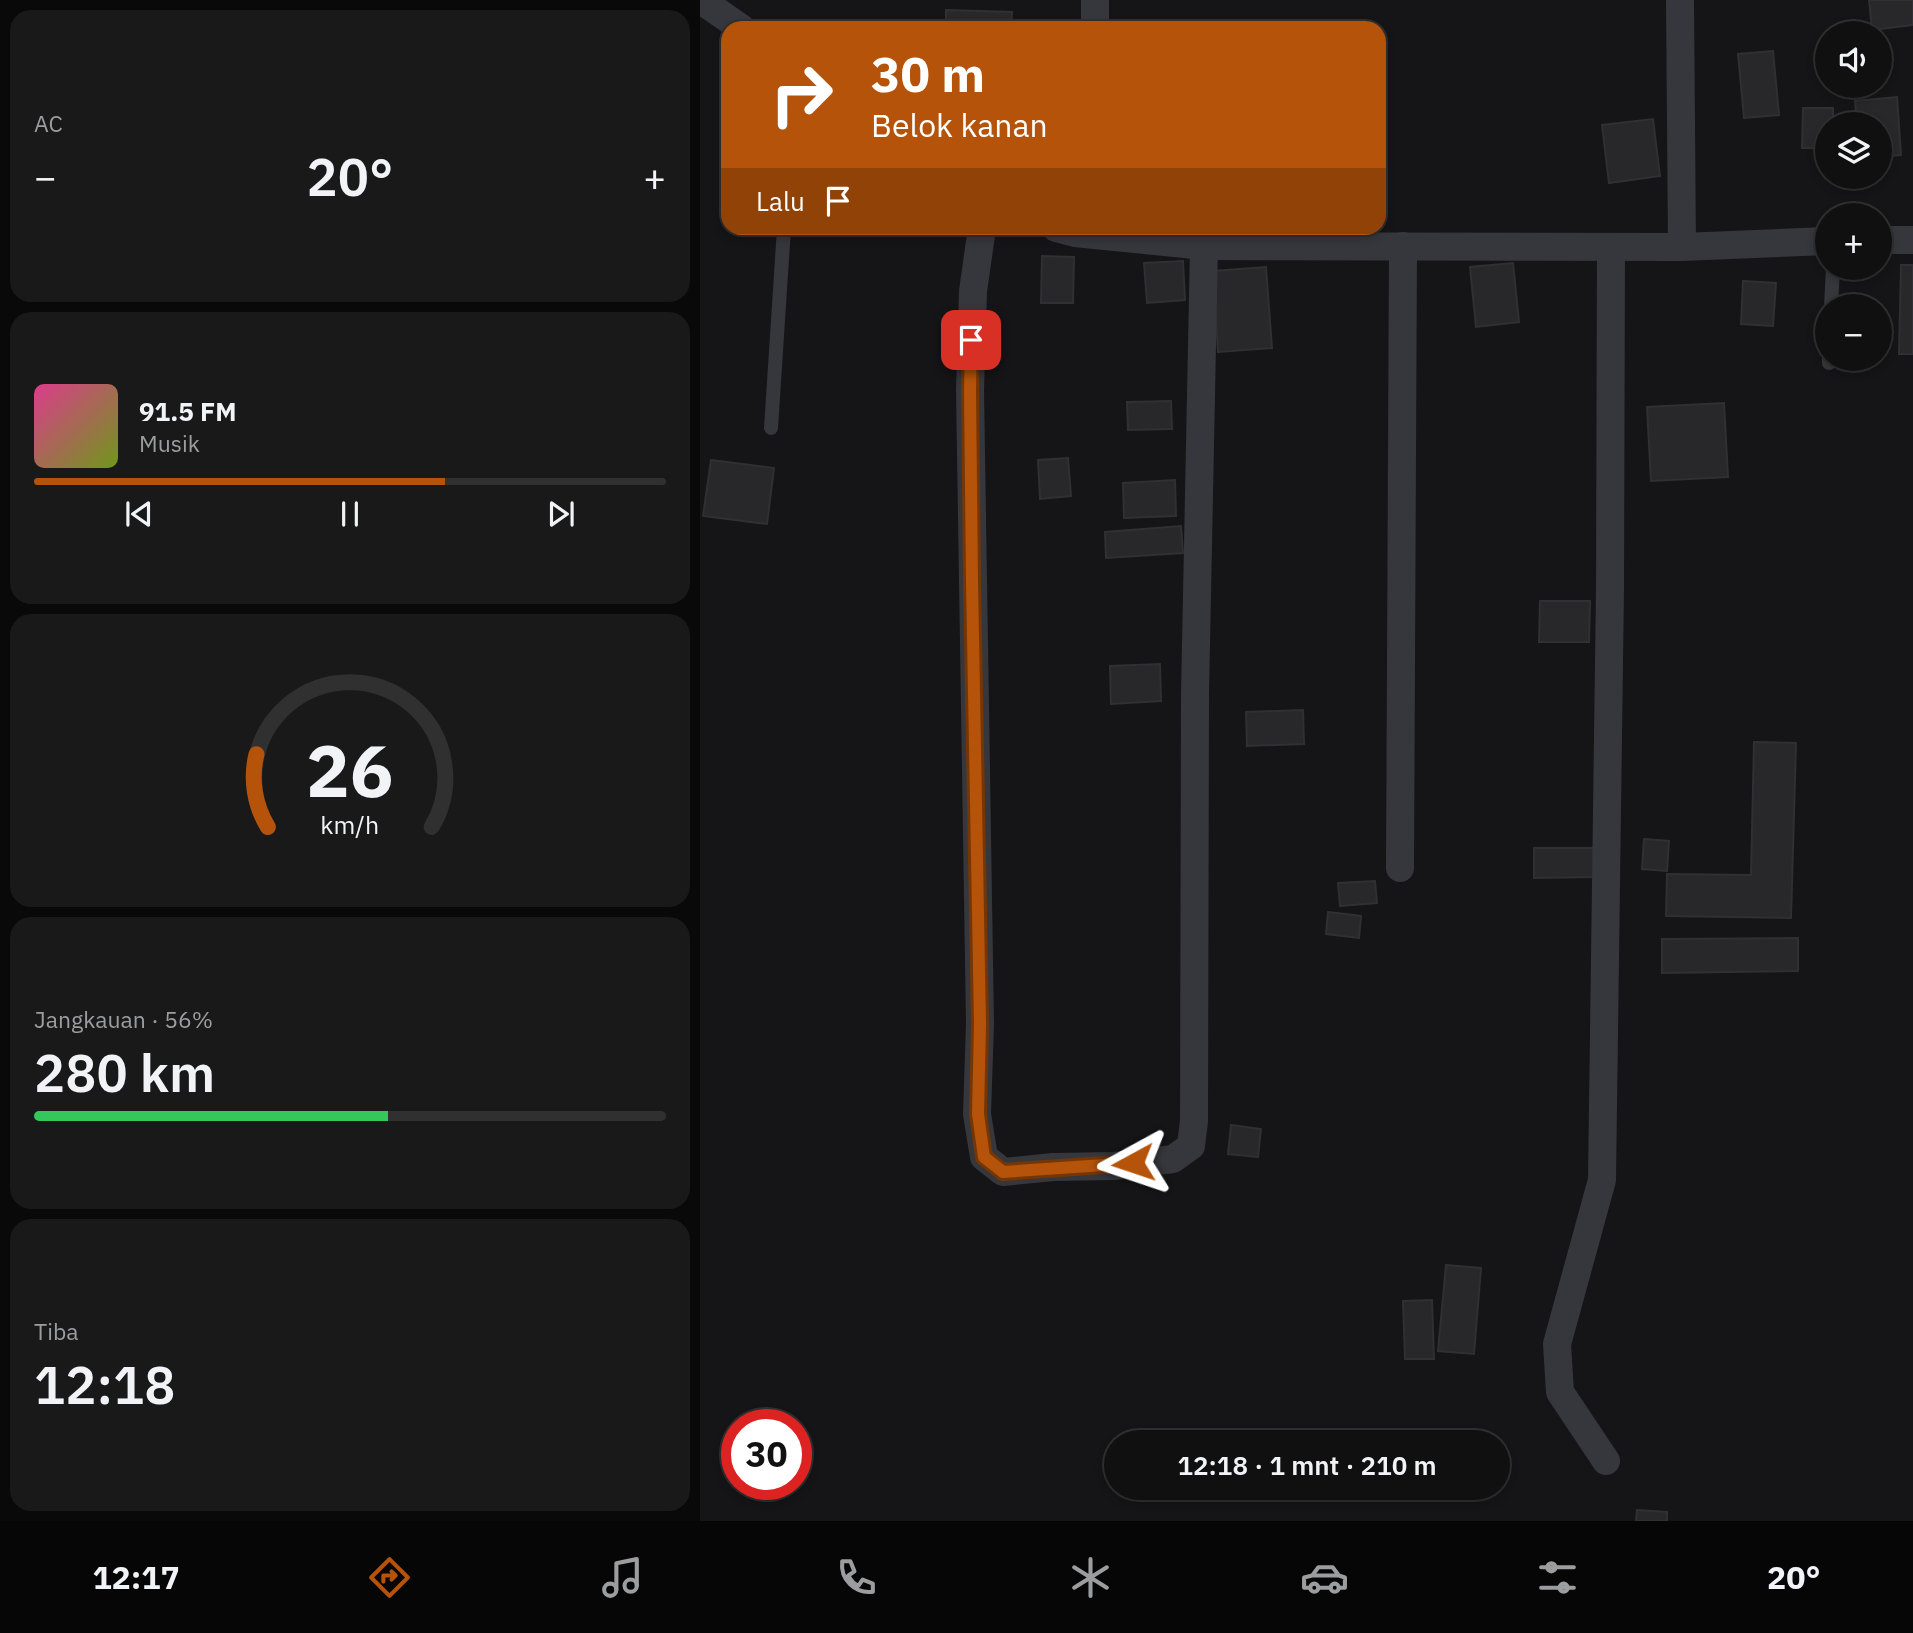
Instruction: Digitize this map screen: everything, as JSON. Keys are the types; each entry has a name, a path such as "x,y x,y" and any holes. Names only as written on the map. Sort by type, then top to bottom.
{"street":[{"path":"701,0 731,21"},
{"path":"1095,0 1095,21"},
{"path":"1680,0 1682,247"},
{"path":"981,235 973,291 970,390 980,1024 978,1114 984,1157 1003,1172 1053,1167 1114,1166 1172,1159 1191,1146 1194,1121 1195,694 1204,246"},
{"path":"1117,235 1204,246 1682,247 1815,241"},
{"path":"1892,240 1913,240"},
{"path":"1400,868 1403,246"},
{"path":"1606,1461 1560,1392 1557,1344 1602,1180 1610,589 1611,247"}],"lane":[{"path":"771,428 784,235"}],"building":[{"path":"1869,0 1913,0 1913,25 1892,28 1892,21 1871,21"},
{"path":"946,10 1012,12 1011,21 946,21"},
{"path":"1773,51 1779,115 1744,118 1738,54"},
{"path":"1897,97 1901,155 1892,156 1892,112 1856,112 1855,101"},
{"path":"1803,108 1833,108 1833,112 1815,112 1815,148 1802,148"},
{"path":"1653,119 1660,176 1609,183 1602,125"},
{"path":"1042,256 1074,257 1073,303 1041,303"},
{"path":"1183,261 1185,300 1147,303 1144,263"},
{"path":"1513,263 1519,322 1476,327 1470,267"},
{"path":"1901,265 1913,265 1913,354 1899,354"},
{"path":"1266,267 1272,348 1218,352 1213,271"},
{"path":"1743,281 1776,283 1773,326 1741,324"},
{"path":"1171,401 1172,429 1128,430 1127,402"},
{"path":"1724,403 1728,477 1651,481 1647,407"},
{"path":"1068,458 1071,496 1040,499 1038,460"},
{"path":"711,460 774,468 767,524 703,516"},
{"path":"1175,480 1176,516 1124,518 1123,483"},
{"path":"1181,526 1183,553 1106,558 1105,532"},
{"path":"1540,601 1590,601 1589,642 1539,642"},
{"path":"1160,664 1161,701 1111,704 1110,666"},
{"path":"1303,710 1304,744 1247,746 1246,712"},
{"path":"1754,742 1796,743 1791,918 1666,916 1667,874 1751,875"},
{"path":"1644,839 1669,841 1667,871 1642,869"},
{"path":"1534,848 1596,848 1595,877 1534,878"},
{"path":"1375,881 1377,903 1340,906 1338,883"},
{"path":"1328,912 1361,916 1359,938 1326,934"},
{"path":"1798,938 1798,971 1662,973 1662,939"},
{"path":"1231,1125 1261,1129 1258,1157 1228,1154"},
{"path":"1446,1265 1481,1268 1474,1354 1438,1351"},
{"path":"1432,1300 1434,1359 1405,1359 1403,1301"},
{"path":"1637,1510 1667,1512 1667,1521 1636,1521"}],"route":[{"path":"971,340 972,581 980,1024 978,1114 984,1157 1003,1172 1133,1163"}]}
